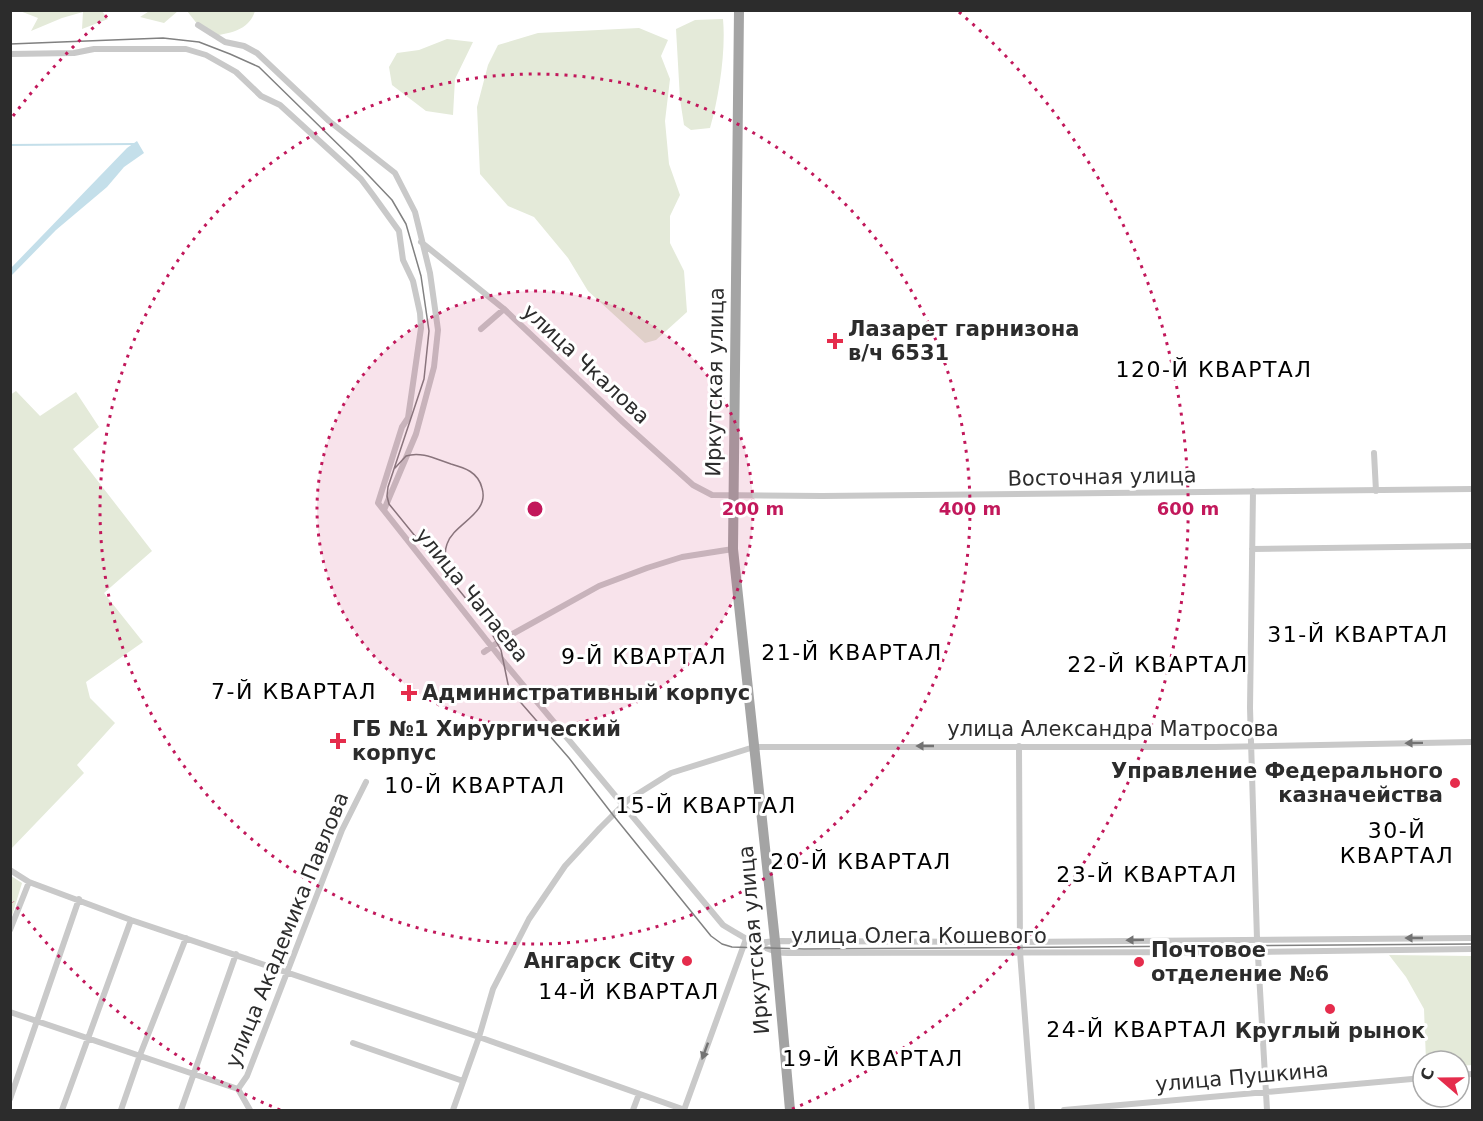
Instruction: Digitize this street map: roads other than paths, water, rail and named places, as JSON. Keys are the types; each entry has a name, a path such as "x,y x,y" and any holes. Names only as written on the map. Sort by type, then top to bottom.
{"main road":[{"name":"Иркутская улица","path":"739,10 733,549 775,941 790,1110"}],"street":[{"path":"198,25 225,42 244,46 257,53 329,121 395,172 415,212 430,273 438,330 434,367 416,434 384,510"},
{"name":"улица Чапаева","path":"10,54 161,48 186,49 206,56 236,72 261,96 280,105 361,179 399,231 403,260 413,280 421,328 408,418 402,427 378,503 491,646 723,925 758,943"},
{"name":"улица Чкалова","path":"421,242 504,309 693,485 712,495 732,495"},
{"path":"480,330 504,309"},
{"path":"1374,453 1376,490"},
{"name":"Восточная улица","path":"732,495 1473,489"},
{"path":"1253,491 1251,747 1257,952 1267,1110"},
{"path":"1252,549 1473,546"},
{"path":"484,652 599,586 682,557 733,549"},
{"name":"улица Александра Матросова","path":"453,1110 493,989 529,919 565,866 623,805 671,773 754,747 1251,747 1473,742"},
{"path":"1019,746 1020,952 1032,1110"},
{"name":"улица Академика Павлова","path":"238,1089 247,1076 342,830 366,782"},
{"path":"10,870 29,882 132,920 288,971 684,1110 747,939"},
{"path":"10,930 29,882"},
{"path":"10,1099 79,899"},
{"path":"62,1110 132,920"},
{"path":"121,1110 186,938"},
{"name":"улица Олега Кошевого","path":"758,943 775,941 1020,942 1473,938"},
{"name":"улица Олега Кошевого","path":"758,943 776,953 1473,949"},
{"path":"181,1110 236,954"},
{"path":"10,1012 238,1089 250,1110"},
{"path":"353,1043 463,1081"},
{"name":"улица Пушкина","path":"1064,1110 1411,1079"},
{"path":"633,1110 639,1094"}],"water":[{"path":"137,141 144,153 124,167 107,187 56,230 11,276 11,268 127,148"}],"waterway":[{"path":"10,145 134,144"}],"tram line":[{"path":"10,44 163,38 199,42 230,54 259,67 392,200 406,224 421,276 429,331 424,379 388,487 389,504 485,622 501,650 509,689 569,758 711,936 722,944 732,947 804,949 1472,944"},
{"path":"395,468 406,456 423,455 466,469 474,474 480,483 483,497 481,505 447,544 446,560 452,575"}],"place":[{"name":"Лазарет гарнизона в/ч 6531","path":"835,341"},
{"name":"Административный корпус","path":"409,693"},
{"name":"ГБ №1 Хирургический корпус","path":"338,741"},
{"name":"Управление Федерального казначейства","path":"1455,783"},
{"name":"Ангарск City","path":"687,961"},
{"name":"Почтовое отделение №6","path":"1139,962"},
{"name":"Круглый рынок","path":"1330,1009"}],"district":[{"name":"120-Й КВАРТАЛ","path":"1214,369"},
{"name":"31-Й КВАРТАЛ","path":"1358,634"},
{"name":"21-Й КВАРТАЛ","path":"852,652"},
{"name":"9-Й КВАРТАЛ","path":"644,656"},
{"name":"22-Й КВАРТАЛ","path":"1158,664"},
{"name":"7-Й КВАРТАЛ","path":"294,691"},
{"name":"10-Й КВАРТАЛ","path":"475,785"},
{"name":"15-Й КВАРТАЛ","path":"706,805"},
{"name":"30-Й КВАРТАЛ","path":"1397,842"},
{"name":"20-Й КВАРТАЛ","path":"861,861"},
{"name":"23-Й КВАРТАЛ","path":"1147,874"},
{"name":"14-Й КВАРТАЛ","path":"629,991"},
{"name":"24-Й КВАРТАЛ","path":"1137,1029"},
{"name":"19-Й КВАРТАЛ","path":"873,1058"}]}
